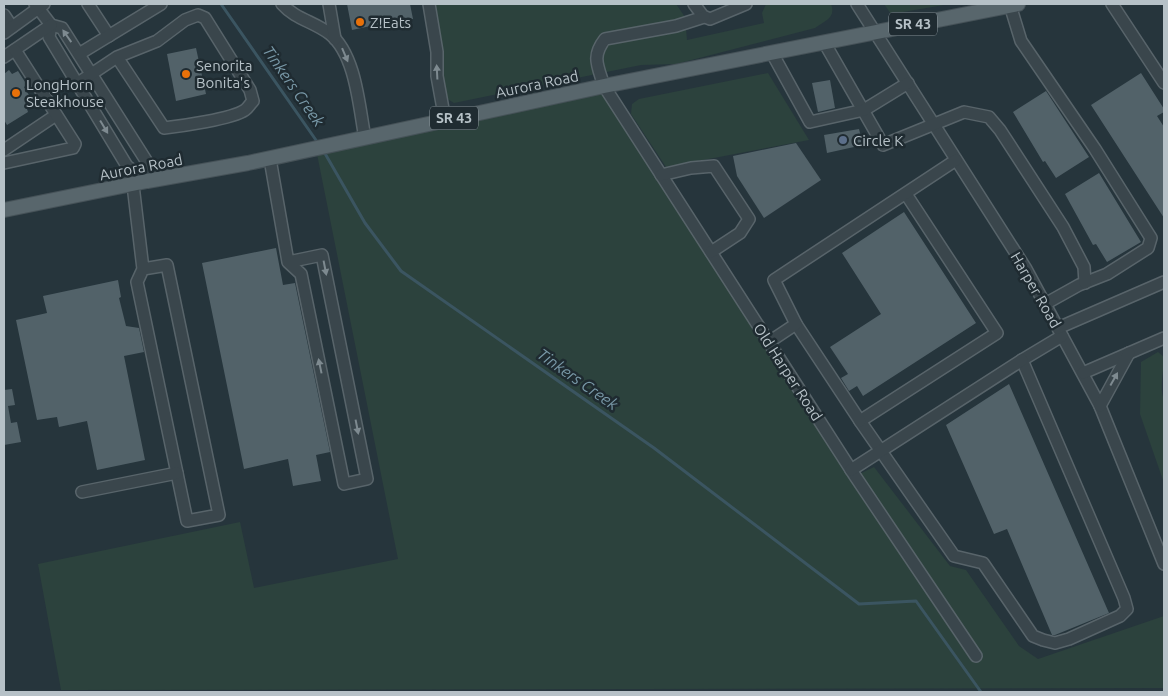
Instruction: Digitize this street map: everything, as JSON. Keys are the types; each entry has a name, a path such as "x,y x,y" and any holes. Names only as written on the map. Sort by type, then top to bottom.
{"main road":[{"name":"Aurora Road","path":"4,210 306,152 604,86 1014,5"}],"street":[{"path":"88,4 109,36"},
{"path":"79,54 161,4"},
{"path":"282,4 287,10 330,34 346,53 365,138"},
{"path":"329,4 335,39"},
{"path":"429,4 437,52 437,76 445,120"},
{"path":"694,4 704,17 710,19 746,4"},
{"name":"Harper Road","path":"857,4 1026,270 1045,304 1100,406 1164,564"},
{"path":"1112,4 1164,83"},
{"path":"4,15 8,30 39,5 51,25 49,37 127,166 140,183"},
{"path":"1014,5 1021,41 1151,238 1148,248 1107,274 1045,304"},
{"path":"78,83 117,57 157,41 186,20 198,15 204,18 210,26 250,90 253,101 246,110 235,115 164,128 117,57"},
{"name":"Old Harper Road","path":"704,17 676,26 605,39 598,48 596,57 604,86 851,470 976,656"},
{"path":"4,58 51,25"},
{"path":"51,25 62,28 147,162 140,183 143,270 138,282 177,473 187,521 220,515 167,265 143,270"},
{"path":"824,42 883,145 964,112 989,116 1063,227 1084,267 1085,283"},
{"path":"4,163 73,148 75,144 15,50"},
{"path":"772,53 810,122 864,110 908,83"},
{"path":"4,150 56,115"},
{"path":"270,159 288,262 301,274 344,484 367,479 322,255 288,262"},
{"path":"956,160 774,280 796,324 881,452 954,556 983,563 1033,636 1055,643 1069,639 1120,616 1126,609 1124,598 1022,360"},
{"path":"661,175 691,168 714,166 741,205 749,219 740,233 711,252"},
{"path":"860,421 996,333 906,194"},
{"path":"851,470 1022,360 1060,332 1164,282"},
{"path":"769,342 796,324"},
{"path":"1082,374 1164,338"},
{"path":"1100,406 1129,353"},
{"path":"82,492 177,473"}],"green space":[{"path":"433,4 676,4 685,17 687,40 764,23 762,13 766,4 831,4 832,13 829,18 815,28 676,64 641,65 454,103 446,98 440,71"},
{"path":"884,4 950,4 891,14"},
{"path":"768,73 809,140 666,167 631,114 632,104 639,99"},
{"path":"604,86 855,476 874,467 950,566 966,570 1019,646 1038,659 1164,616 1164,688 61,690 38,564 240,522 254,588 398,559 316,149"},
{"path":"1158,352 1164,357 1162,385 1164,400 1164,483 1140,414 1141,362"}],"building":[{"path":"347,4 410,4 413,19 404,21 403,19 352,30"},
{"name":"Senorita Bonita's","path":"196,48 206,94 176,101 167,54"},
{"name":"LongHorn Steakhouse","path":"9,70 12,74 18,71 27,85 24,87 32,100 32,106 27,109 28,112 7,125 4,120 4,74"},
{"path":"1141,73 1164,109 1164,112 1157,116 1164,127 1164,218 1091,105"},
{"name":"Circle K","path":"830,80 835,108 818,112 812,83"},
{"path":"1046,91 1089,157 1056,178 1045,161 1043,162 1013,112"},
{"name":"Circle K","path":"859,129 863,145 827,153 824,135"},
{"path":"796,143 821,180 764,218 737,176 733,156"},
{"path":"1099,173 1141,242 1107,262 1096,244 1093,245 1065,194"},
{"path":"904,212 976,323 863,396 857,386 849,391 841,378 848,374 830,347 881,314 842,253"},
{"path":"276,248 283,285 295,283 330,452 316,455 321,481 293,486 288,459 244,469 202,263"},
{"path":"118,280 121,297 119,298 126,326 139,328 144,352 124,356 145,460 97,470 87,421 59,427 57,417 37,420 16,320 47,313 43,296"},
{"path":"1009,384 1109,613 1055,635 1052,635 1007,529 994,534 946,425"},
{"path":"12,389 15,405 8,406 11,423 17,422 21,442 4,445 4,390"}],"waterway":[{"name":"Tinkers Creek","path":"221,4 318,143"},
{"name":"Tinkers Creek","path":"323,150 365,223 401,271 654,448 859,604 916,601 981,692"}],"place":[{"name":"Z!Eats","path":"360,22"},
{"name":"Senorita Bonita's","path":"186,74"},
{"name":"LongHorn Steakhouse","path":"16,93"},
{"name":"Circle K","path":"843,140"}]}
